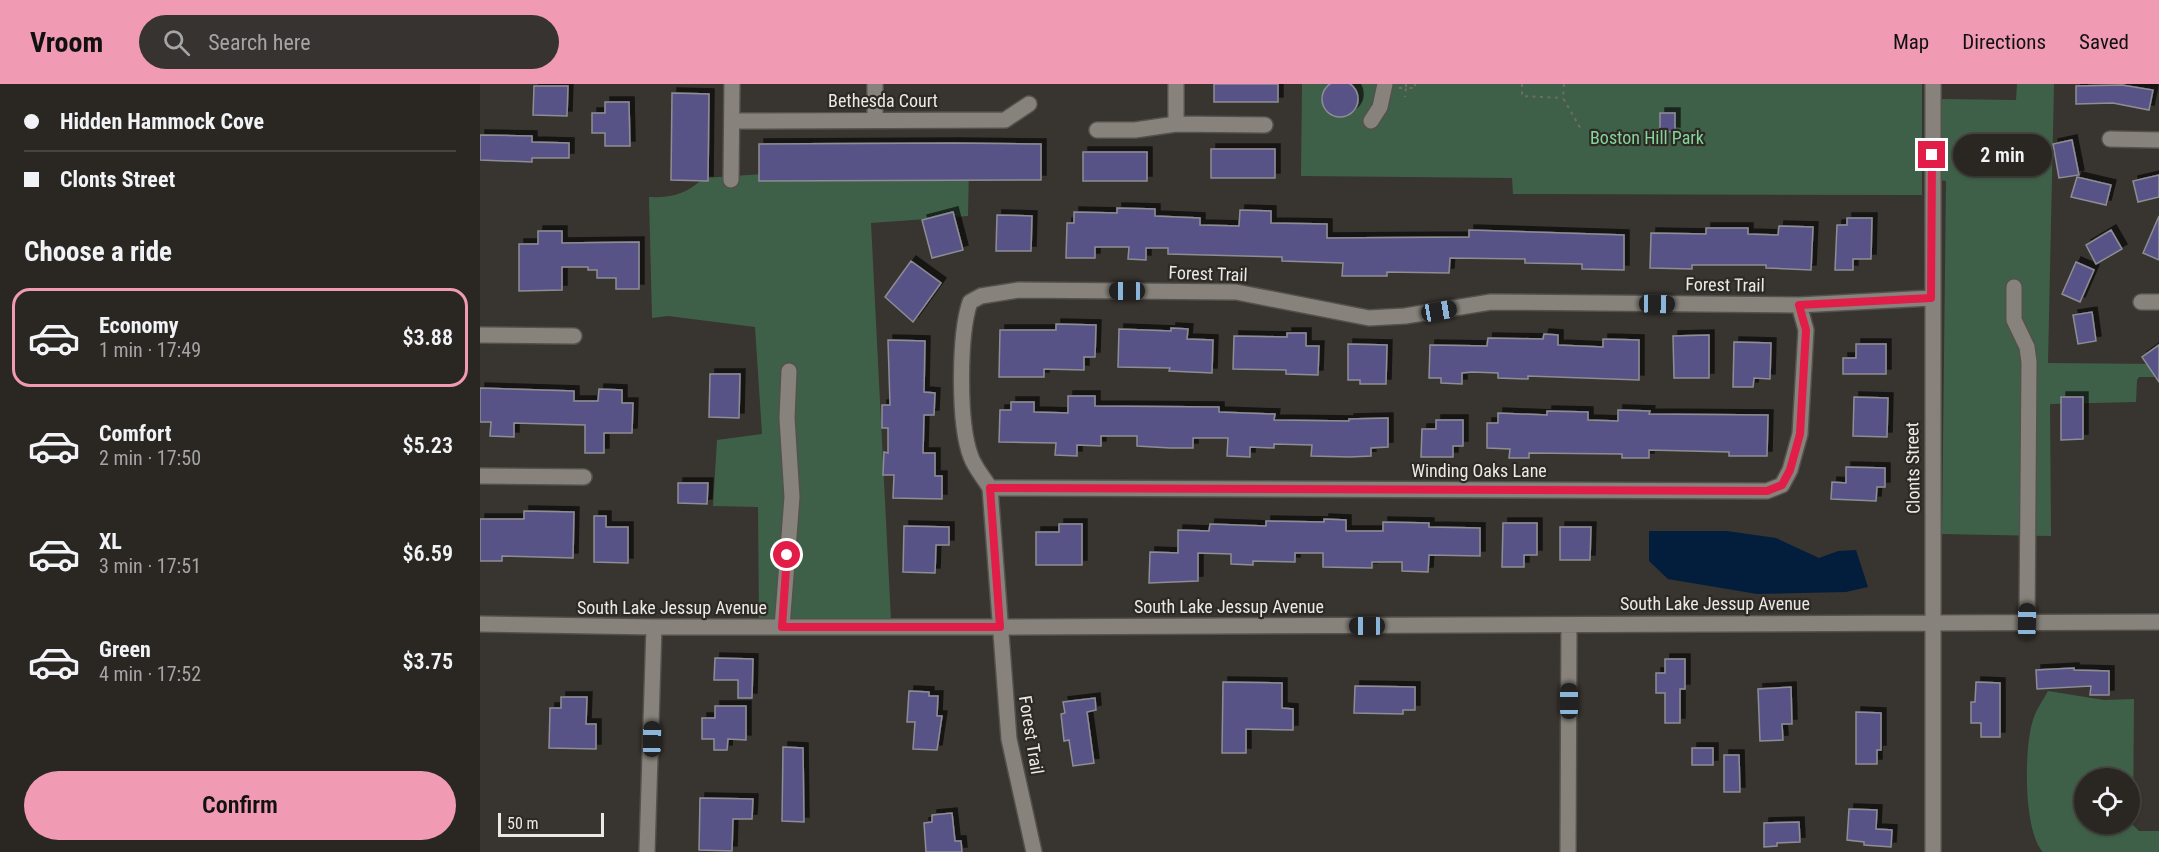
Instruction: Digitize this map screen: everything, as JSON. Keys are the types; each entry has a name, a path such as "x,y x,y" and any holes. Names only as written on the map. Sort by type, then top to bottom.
{"street":[{"path":"732,84 732,180"},
{"path":"875,84 875,121"},
{"path":"1176,84 1176,124"},
{"path":"1371,122 1380,107 1384,84"},
{"name":"Clonts Street","path":"1933,84 1931,298 1935,621 1933,852"},
{"name":"Bethesda Court","path":"732,121 1005,120 1029,104"},
{"path":"1097,130 1140,130 1176,124 1265,125"},
{"path":"2110,139 2159,140"},
{"path":"2014,287 2014,320 2027,347 2029,362 2027,621"},
{"name":"Forest Trail","path":"1034,852 1009,739 990,488 971,458 965,434 964,321 970,302 981,296 1019,290 1236,292 1282,299 1328,312 1369,318 1405,316 1491,302 1799,305 1931,298"},
{"path":"2141,302 2159,302"},
{"name":"Winding Oaks Lane","path":"990,488 1767,491 1782,485 1790,470 1800,434 1806,330 1799,305"},
{"path":"480,335 574,336"},
{"path":"782,627 792,497 787,418 789,371"},
{"path":"480,476 584,477"},
{"name":"South Lake Jessup Avenue","path":"480,624 654,627 1000,627 1935,621 2159,622"},
{"path":"1568,852 1569,625"},
{"path":"647,852 654,627"}],"path":[{"path":"1406,84 1406,88 1415,88 1415,84"},
{"path":"1522,84 1522,96 1563,98"},
{"path":"1564,84 1563,98 1582,131"}],"green space":[{"name":"Boston Hill Park","path":"1302,84 1922,84 1922,195 1513,194 1512,178 1301,176"},
{"path":"2017,84 2054,84 2048,363 2159,364 2159,377 2139,377 2136,402 2050,404 2051,536 1942,534 1946,181 1940,180 1941,99 2016,100"},
{"path":"914,164 969,167 968,216 871,223 891,620 759,620 758,507 713,506 717,440 762,434 755,327 668,316 652,318 649,197 678,194 691,188 703,178"},
{"path":"2048,691 2104,700 2134,699 2133,768 2074,768 2074,834 2140,834 2140,831 2159,831 2159,852 2043,852 2036,841 2032,826 2027,788 2030,733 2038,709"}],"water":[{"path":"1649,531 1727,531 1776,538 1819,558 1838,551 1856,550 1868,587 1846,592 1757,594 1668,579 1649,561"}],"building":[{"path":"1340,81 1353,86 1358,99 1353,112 1340,117 1327,112 1322,99 1327,86"},
{"path":"1214,84 1278,84 1278,102 1214,102"},
{"path":"2122,85 2153,90 2149,110 2113,103 2076,104 2076,86"},
{"path":"534,86 568,86 567,116 533,115"},
{"path":"672,93 709,94 708,181 671,180"},
{"path":"605,102 629,102 630,146 605,146 605,133 592,133 592,113 605,113"},
{"path":"1660,113 1675,113 1675,132 1660,131"},
{"path":"480,135 532,136 532,142 569,143 569,158 532,158 532,162 480,160"},
{"path":"2072,140 2079,175 2059,178 2053,144"},
{"path":"759,144 1041,144 1041,180 759,181"},
{"path":"1211,149 1275,149 1275,178 1211,178"},
{"path":"1083,152 1147,152 1147,181 1083,181"},
{"path":"2159,175 2159,197 2138,202 2133,181"},
{"path":"2077,177 2111,185 2106,205 2071,197"},
{"path":"1117,208 1155,209 1155,216 1200,218 1200,225 1239,226 1240,210 1271,211 1271,223 1327,224 1327,238 1469,237 1469,230 1624,235 1624,270 1582,269 1582,264 1525,263 1525,259 1450,258 1449,273 1387,272 1387,276 1342,276 1343,263 1282,261 1282,257 1168,254 1168,248 1146,248 1146,260 1128,259 1129,247 1095,247 1095,258 1066,258 1067,223 1074,223 1074,212 1117,213"},
{"path":"953,212 963,250 932,258 922,220"},
{"path":"997,215 1032,216 1031,251 996,251"},
{"path":"2159,216 2159,260 2143,253"},
{"path":"1847,218 1872,218 1871,259 1853,259 1853,270 1835,270 1837,225 1847,225"},
{"path":"1779,226 1813,227 1811,270 1766,268 1766,265 1692,265 1692,269 1650,268 1651,233 1706,234 1706,228 1748,228 1748,234 1778,235"},
{"path":"2111,230 2122,249 2096,264 2086,245"},
{"path":"538,231 562,231 562,243 639,242 639,289 616,289 616,278 597,278 597,270 588,270 588,267 562,267 562,290 519,291 519,244 538,244"},
{"path":"911,261 941,283 913,322 885,297"},
{"path":"2076,262 2094,270 2080,302 2062,294"},
{"path":"2092,312 2096,341 2078,344 2073,315"},
{"path":"1056,324 1096,325 1095,357 1084,357 1084,370 1044,369 1044,377 999,377 1000,330 1056,330"},
{"path":"1171,328 1188,329 1187,339 1213,340 1212,373 1169,371 1170,368 1118,367 1119,329 1171,331"},
{"path":"1287,333 1306,333 1306,346 1319,346 1318,375 1286,374 1286,370 1233,369 1234,336 1287,337"},
{"path":"1544,334 1558,335 1558,345 1603,347 1603,339 1639,340 1639,380 1528,376 1528,379 1498,378 1498,373 1472,372 1462,373 1462,384 1441,383 1441,378 1429,378 1430,345 1487,346 1488,338 1543,339"},
{"path":"1709,335 1709,378 1674,378 1673,336"},
{"path":"888,340 925,341 924,392 935,393 934,415 924,415 923,453 935,453 935,476 942,476 942,499 893,498 894,475 883,475 884,452 888,453 888,428 882,428 882,405 890,405"},
{"path":"1734,342 1771,343 1770,379 1754,378 1753,387 1733,387"},
{"path":"1348,344 1387,345 1386,384 1360,384 1360,380 1348,380"},
{"path":"1856,344 1886,344 1886,374 1843,374 1843,358 1856,358"},
{"path":"2159,345 2159,382 2142,357"},
{"path":"710,374 740,374 739,418 709,417"},
{"path":"480,388 574,391 574,401 598,401 599,389 622,390 622,403 633,403 632,433 604,433 604,453 585,453 585,425 514,423 514,437 490,436 491,422 480,422"},
{"path":"1068,396 1095,396 1095,406 1219,407 1219,412 1275,414 1274,420 1349,421 1349,419 1388,418 1388,447 1371,448 1371,456 1311,456 1312,445 1274,444 1274,448 1250,447 1250,457 1227,456 1228,438 1193,438 1193,448 1170,448 1137,446 1137,436 1101,436 1101,446 1077,445 1077,456 1055,455 1056,443 999,442 1000,410 1011,410 1011,402 1034,402 1034,412 1068,413"},
{"path":"1854,397 1888,398 1887,437 1853,436"},
{"path":"2061,397 2083,397 2083,439 2061,440"},
{"path":"1618,410 1650,411 1649,414 1768,415 1767,456 1729,456 1729,452 1649,450 1649,458 1622,458 1622,454 1529,453 1529,458 1509,458 1510,449 1487,448 1487,423 1498,423 1498,413 1547,415 1547,411 1588,412 1588,420 1618,421"},
{"path":"1436,420 1463,420 1463,446 1453,446 1453,457 1421,457 1422,429 1436,429"},
{"path":"1846,467 1885,468 1885,487 1877,487 1876,501 1831,499 1832,482 1846,483"},
{"path":"678,483 708,483 707,504 678,503"},
{"path":"524,511 574,512 573,558 502,556 502,561 480,561 480,519 524,519"},
{"path":"594,516 606,516 606,527 628,527 628,563 594,562"},
{"path":"1324,519 1346,520 1346,531 1383,531 1383,522 1429,523 1429,527 1480,528 1480,556 1429,555 1428,572 1402,571 1402,562 1372,562 1372,568 1323,567 1323,553 1295,553 1295,562 1253,561 1253,565 1231,564 1231,554 1198,553 1198,581 1149,583 1150,552 1178,553 1178,530 1209,531 1210,524 1266,526 1266,521 1324,522"},
{"path":"1503,523 1537,523 1537,555 1524,555 1524,567 1502,567"},
{"path":"1059,524 1082,524 1082,565 1036,565 1036,532 1059,532"},
{"path":"904,526 949,527 949,545 936,545 935,573 903,572"},
{"path":"1560,527 1591,527 1590,560 1560,560"},
{"path":"715,658 753,659 752,698 738,698 738,680 714,680"},
{"path":"1665,659 1685,659 1685,689 1680,689 1680,723 1665,723 1665,693 1656,693 1656,673 1665,673"},
{"path":"2074,668 2074,670 2109,671 2109,695 2090,695 2091,686 2037,689 2036,670"},
{"path":"1223,682 1282,683 1282,708 1293,709 1293,730 1246,729 1246,753 1222,753"},
{"path":"1976,682 2000,683 2000,737 1981,737 1981,723 1971,723 1971,702 1975,702"},
{"path":"1355,686 1415,687 1415,710 1403,710 1403,714 1354,713"},
{"path":"1791,687 1792,724 1782,724 1783,740 1760,741 1758,689"},
{"path":"909,691 929,692 929,696 938,696 937,716 942,716 937,750 913,749 915,722 907,722"},
{"path":"561,697 587,697 586,724 596,724 596,749 549,748 550,708 561,708"},
{"path":"1095,698 1096,710 1087,712 1094,763 1073,766 1069,740 1064,741 1061,714 1065,713 1063,702"},
{"path":"715,706 746,706 746,740 728,739 727,750 714,750 714,739 702,739 702,718 715,718"},
{"path":"1856,712 1881,713 1881,750 1877,750 1877,764 1856,764"},
{"path":"783,747 803,748 804,822 782,821"},
{"path":"1692,748 1713,748 1713,765 1692,765"},
{"path":"1724,755 1739,755 1740,792 1724,792"},
{"path":"700,798 753,799 752,819 733,819 732,851 699,850"},
{"path":"1849,809 1877,810 1876,829 1892,830 1891,847 1864,845 1864,842 1847,840"},
{"path":"952,813 955,841 961,841 962,852 926,852 924,823 932,822 932,815"},
{"path":"1799,822 1800,842 1777,843 1777,846 1764,847 1764,823"}],"route":[{"path":"787,555 782,627 1000,627 990,488 1767,491 1782,485 1790,470 1800,434 1806,368 1806,330 1799,305 1931,298 1932,155"}]}
